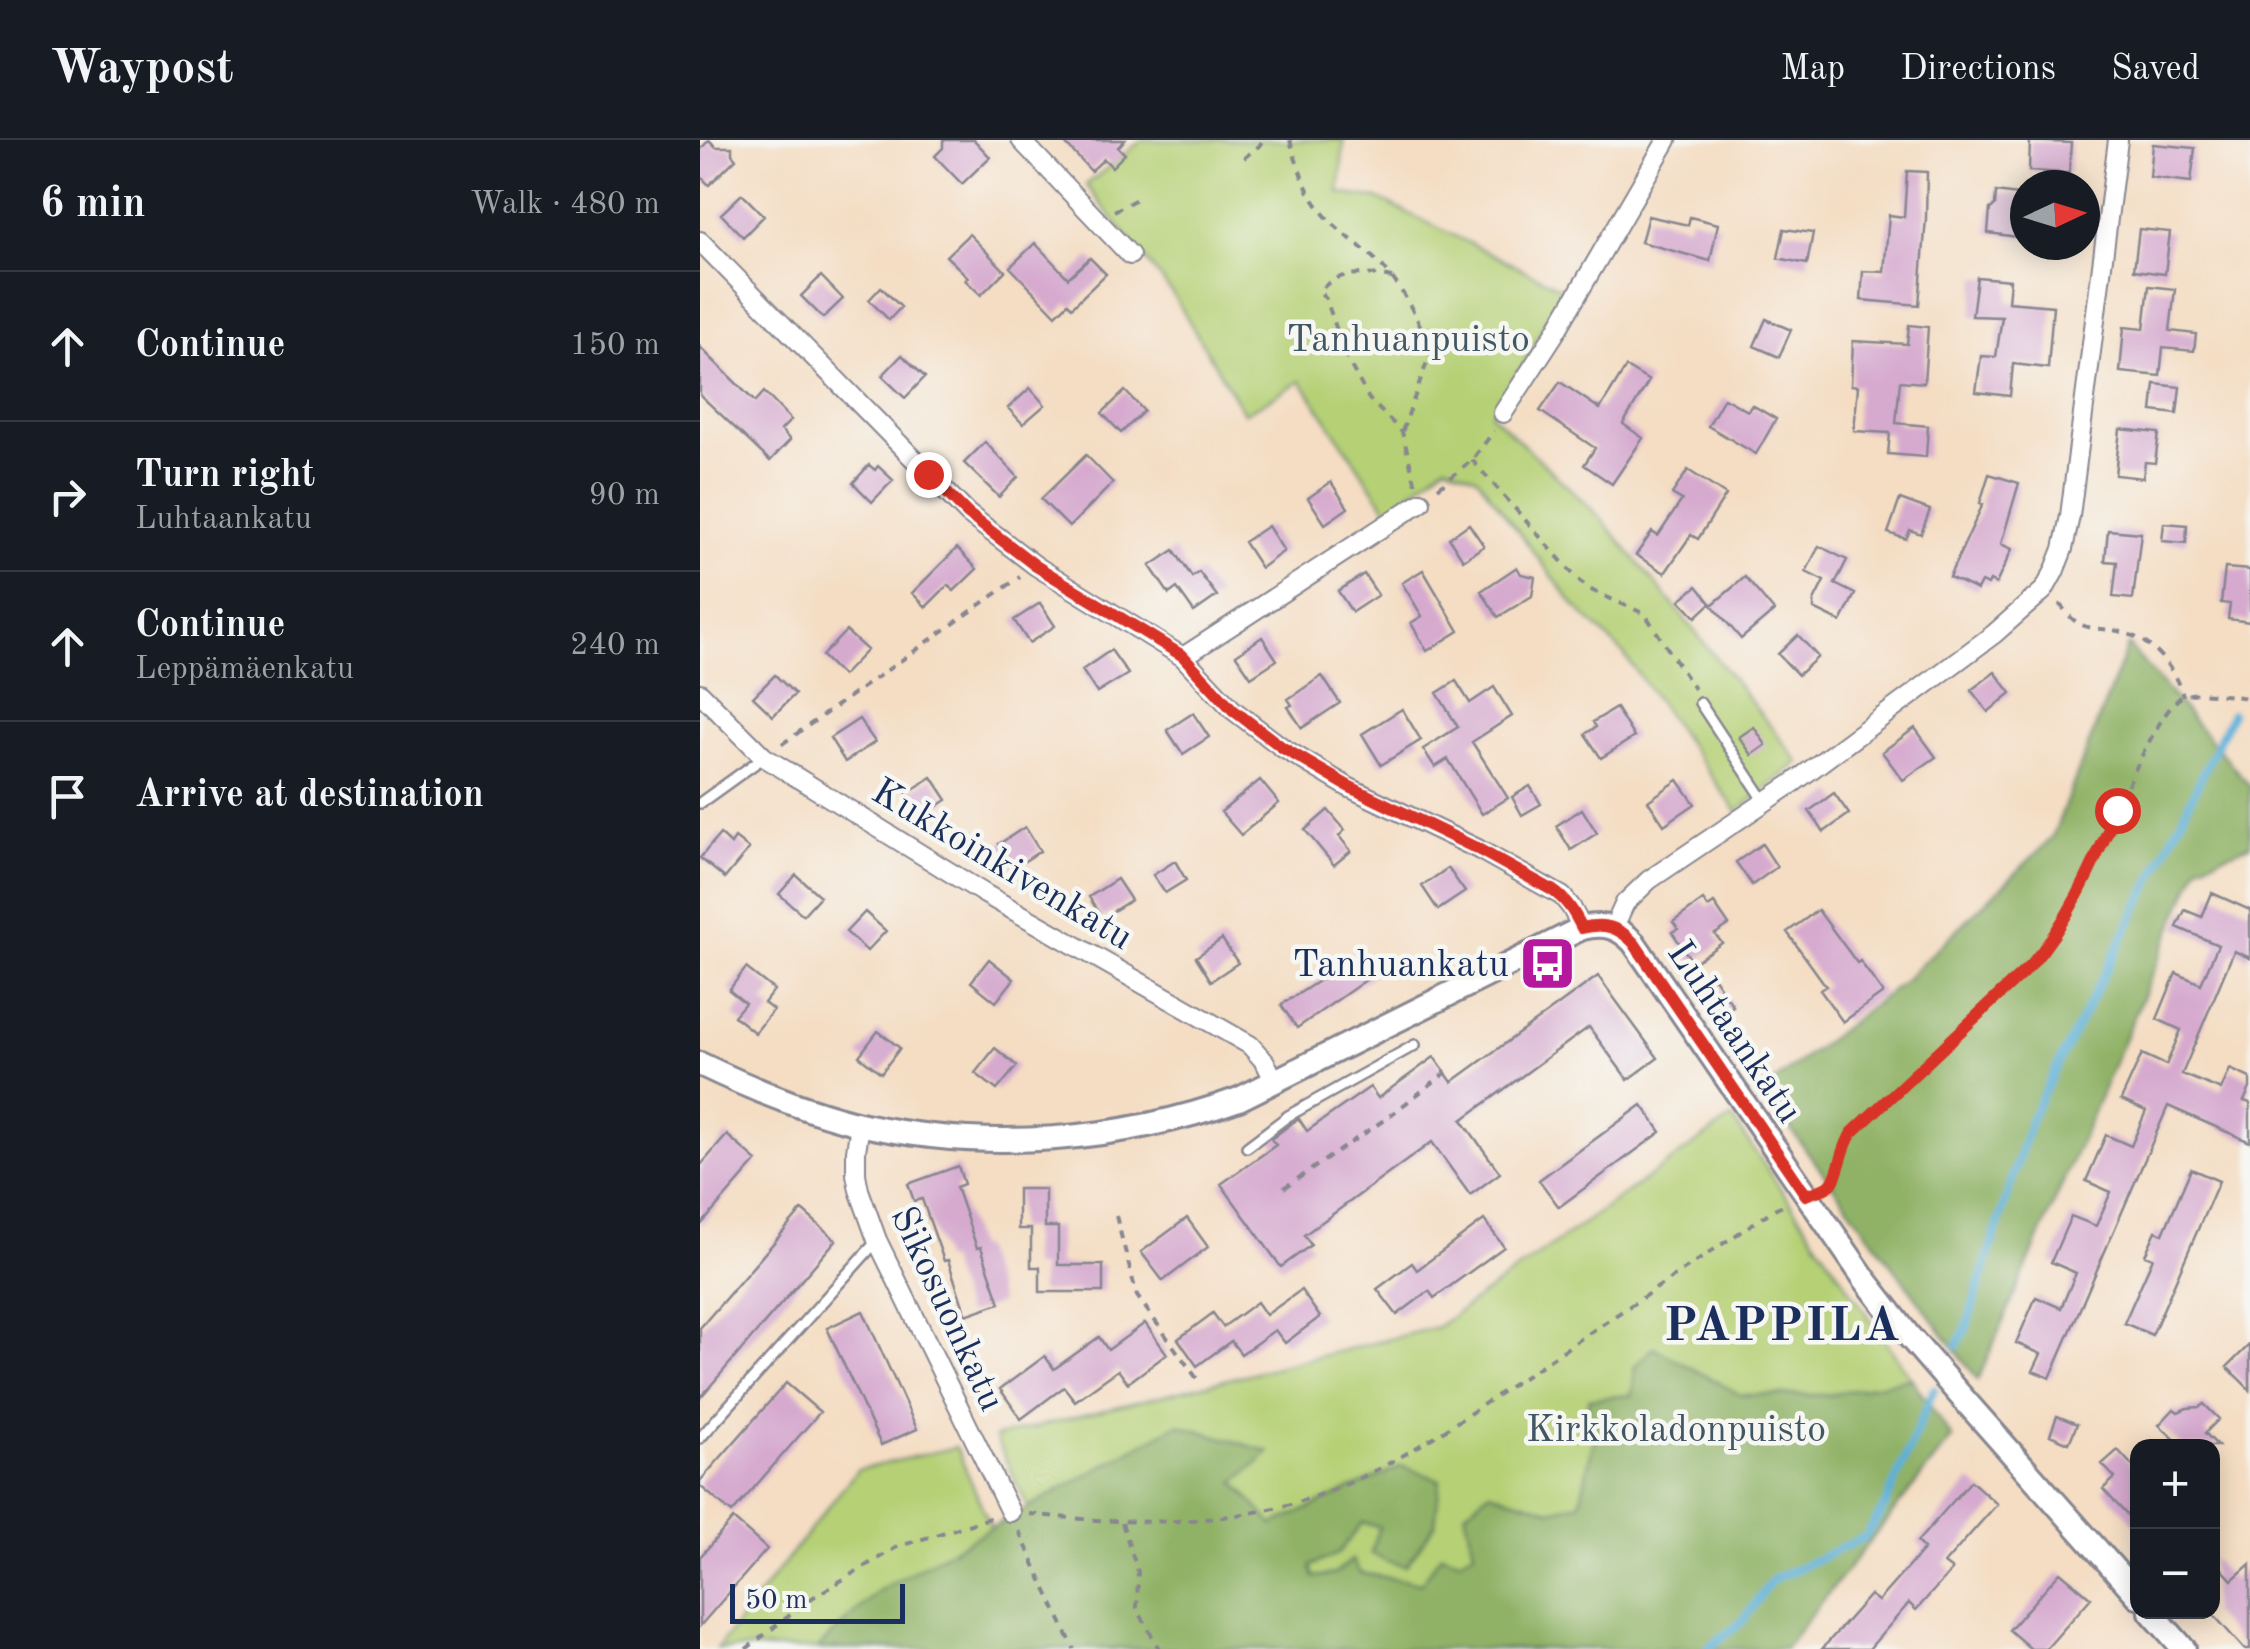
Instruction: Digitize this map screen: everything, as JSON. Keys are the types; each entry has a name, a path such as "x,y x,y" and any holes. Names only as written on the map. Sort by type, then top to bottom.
{"street":[{"path":"1021,140 1130,255"},
{"path":"1502,413 1555,333 1667,140"},
{"path":"700,1064 772,1096 860,1124 958,1137 1086,1135 1183,1117 1239,1100 1582,928 1614,927 1621,910 1642,885 1766,802 1994,634 2044,590 2063,549 2070,516 2118,140"},
{"path":"700,241 968,514 1036,566 1183,656 1233,710 1283,748 1348,786 1478,849 1562,896 1582,928"},
{"path":"1183,656 1421,502"},
{"name":"Kukkoinkivenkatu","path":"700,693 764,757 985,894 1250,1045 1275,1082"},
{"name":"Luhtaankatu","path":"1614,927 1634,943 1845,1252 1908,1335 2130,1587"},
{"name":"Sikosuonkatu","path":"860,1124 856,1174 878,1240 1010,1512"},
{"path":"2157,1619 2184,1649"}],"lane":[{"path":"1700,703 1766,802"},
{"path":"700,803 764,757"},
{"path":"1246,1147 1288,1116 1415,1045"},
{"path":"700,1438 878,1240"}],"path":[{"path":"1244,158 1263,140"},
{"path":"1290,140 1317,206 1392,278 1407,299 1431,351 1402,432"},
{"path":"1097,221 1142,196"},
{"path":"1392,278 1370,273 1349,275 1324,285 1320,292 1326,298 1347,359 1369,399 1402,432 1421,502 1472,460 1502,413"},
{"path":"1431,351 1520,332 1555,333"},
{"path":"1472,460 1580,582 1645,614 1700,703"},
{"path":"764,757 1036,566"},
{"path":"2044,590 2074,620 2121,632 2148,644 2166,661 2182,696"},
{"path":"746,1649 812,1598 898,1547 1010,1512 1122,1523 1200,1521 1274,1509 1372,1474 1459,1421 1776,1208 1830,1186 1835,1181 1842,1149 1852,1133 2048,946 2076,898 2144,754 2182,696 2250,698"},
{"path":"1284,1188 1448,1071"},
{"path":"1116,1216 1136,1296 1198,1380"},
{"path":"1010,1512 1074,1649"},
{"path":"1122,1523 1138,1572 1137,1608 1160,1649"}],"green space":[{"name":"Tanhuanpuisto","path":"1142,140 1344,140 1339,193 1379,199 1563,289 1516,379 1491,414 1599,516 1799,762 1737,812 1623,653 1574,605 1477,477 1446,464 1388,511 1301,381 1244,413 1172,293 1086,185"},
{"path":"2128,645 2250,786 2250,845 2199,865 1978,1380 1762,1091 1903,982 2052,838"},
{"name":"Kirkkoladonpuisto","path":"1732,1118 1952,1438 1784,1649 1095,1649 995,1437 1437,1327"},
{"path":"1653,1347 1741,1395 1829,1395 1911,1378 1952,1438 1784,1649 817,1649 878,1591 1178,1424 1270,1452 1235,1482 1273,1525 1402,1466 1440,1480 1435,1524 1406,1566 1371,1553 1379,1527 1362,1523 1338,1554 1311,1566 1314,1577 1335,1574 1352,1560 1360,1573 1421,1583 1441,1554 1459,1560 1474,1551 1465,1512 1490,1491 1550,1510 1580,1503 1595,1434 1582,1427 1589,1399 1632,1395 1635,1366"},
{"path":"956,1447 1044,1649 717,1649 857,1470"}],"building":[{"path":"709,140 716,147 732,147 736,159 709,185 700,176 700,150"},
{"path":"943,140 974,140 990,157 962,184 935,156 943,148"},
{"path":"1062,140 1125,140 1118,147 1125,154 1112,167 1104,159 1091,171"},
{"path":"2030,141 2071,143 2069,170 2029,170"},
{"path":"2153,144 2195,148 2191,182 2150,177"},
{"path":"1907,171 1927,172 1919,305 1861,300 1863,271 1884,272 1889,215 1904,217"},
{"path":"1996,192 2010,194 2010,236 1988,233 1990,209 1995,206"},
{"path":"742,194 764,216 743,237 721,214"},
{"path":"1648,216 1688,225 1690,217 1718,224 1710,261 1641,242"},
{"path":"1784,229 1813,233 1807,264 1778,258"},
{"path":"2139,229 2170,232 2165,274 2134,270"},
{"path":"969,234 1005,271 981,295 946,256"},
{"path":"1035,243 1068,278 1090,258 1106,274 1072,307 1068,303 1056,315 1010,267"},
{"path":"821,276 843,299 823,318 801,296"},
{"path":"1977,277 2010,280 2008,302 2053,306 2048,368 2013,364 2010,396 1976,392 1981,356 1996,357 2002,317 1972,316"},
{"path":"2149,286 2175,289 2170,331 2196,334 2194,351 2163,348 2160,376 2120,372 2124,327 2144,329"},
{"path":"881,287 901,307 889,320 869,300"},
{"path":"1766,319 1791,330 1779,357 1754,346"},
{"path":"1909,325 1928,327 1924,383 1900,381 1896,423 1928,426 1926,457 1888,454 1890,433 1854,431 1858,386 1851,385 1853,341 1907,344"},
{"path":"700,347 755,402 764,392 791,420 781,430 790,440 770,461 700,395"},
{"path":"902,355 925,377 905,398 882,376"},
{"path":"1626,367 1649,381 1623,424 1643,438 1612,484 1584,465 1595,448 1540,411 1560,382 1600,409"},
{"path":"2155,384 2180,387 2177,414 2152,411"},
{"path":"1030,388 1045,405 1023,424 1008,408"},
{"path":"1125,391 1144,411 1121,433 1102,413"},
{"path":"1724,398 1748,411 1752,405 1776,419 1756,454 1708,426"},
{"path":"2120,429 2159,433 2155,463 2145,462 2143,478 2115,475"},
{"path":"985,442 1018,477 999,497 964,463"},
{"path":"1086,455 1113,483 1069,527 1041,499"},
{"path":"869,465 875,470 878,466 893,480 872,502 853,483"},
{"path":"1688,470 1726,495 1698,539 1691,535 1665,573 1636,555 1652,532 1658,536 1682,500 1672,494"},
{"path":"1989,474 2019,483 2001,544 2012,549 1996,584 1981,582 1977,590 1949,577 1983,504 1980,503"},
{"path":"1331,482 1348,508 1325,524 1308,498"},
{"path":"1900,499 1930,510 1921,534 1910,530 1906,539 1888,533"},
{"path":"2164,523 2187,525 2186,543 2162,541"},
{"path":"1469,524 1484,546 1463,560 1449,538"},
{"path":"1268,526 1284,551 1261,568 1244,542"},
{"path":"2108,530 2141,533 2133,599 2113,597 2117,562 2105,561"},
{"path":"1819,546 1847,560 1835,584 1855,594 1841,622 1814,609 1824,581 1806,572"},
{"path":"957,548 977,569 954,591 948,585 926,607 912,593"},
{"path":"1174,550 1192,577 1199,572 1217,596 1194,612 1177,588 1169,594 1150,566"},
{"path":"1517,567 1521,574 1535,577 1532,596 1498,617 1481,591"},
{"path":"2225,568 2250,570 2250,622 2228,619 2230,604 2221,603"},
{"path":"1423,570 1459,631 1427,651 1411,623 1422,616 1402,583"},
{"path":"1364,574 1378,595 1352,612 1338,591"},
{"path":"1745,577 1774,611 1741,639 1712,605"},
{"path":"1697,586 1711,603 1696,617 1680,600"},
{"path":"1040,603 1055,626 1029,643 1014,620"},
{"path":"846,631 867,650 842,676 822,656"},
{"path":"1798,635 1818,657 1798,675 1778,654"},
{"path":"1262,637 1277,660 1251,677 1236,655"},
{"path":"1111,650 1128,674 1097,693 1082,670"},
{"path":"1995,672 2011,693 1988,712 1971,690"},
{"path":"775,675 795,694 773,716 753,697"},
{"path":"1322,676 1340,703 1302,728 1288,707 1292,705 1288,699"},
{"path":"1456,681 1470,703 1494,687 1512,716 1472,742 1508,798 1482,814 1448,759 1435,767 1423,749 1458,727 1437,693"},
{"path":"1616,708 1634,737 1601,758 1585,734 1596,727 1593,722"},
{"path":"1402,709 1421,740 1381,765 1362,734"},
{"path":"1193,713 1209,737 1183,754 1167,730"},
{"path":"859,719 875,742 845,762 830,738"},
{"path":"1754,727 1766,745 1752,755 1739,737"},
{"path":"1915,728 1936,757 1903,780 1882,752"},
{"path":"932,777 947,800 922,816 907,793"},
{"path":"1260,780 1279,803 1241,835 1221,812"},
{"path":"1678,780 1695,804 1664,825 1648,801"},
{"path":"1530,786 1541,804 1522,815 1512,797"},
{"path":"1834,793 1849,814 1824,832 1809,811"},
{"path":"1582,809 1597,833 1571,850 1556,826"},
{"path":"1328,810 1345,830 1339,836 1351,851 1334,865 1305,830"},
{"path":"1025,827 1040,851 1014,868 999,844"},
{"path":"720,834 731,844 735,838 749,849 725,878 700,858"},
{"path":"1762,844 1777,867 1752,885 1736,862"},
{"path":"1175,861 1186,880 1165,893 1153,875"},
{"path":"1448,868 1465,892 1438,910 1422,886"},
{"path":"796,875 820,896 803,915 779,894"},
{"path":"1117,879 1131,900 1102,918 1089,897"},
{"path":"2212,893 2250,910 2250,958 2234,951 2182,1074 2221,1090 2230,1069 2250,1078 2244,1101 2250,1103 2250,1142 2168,1106 2050,1378 2033,1371 2041,1354 2016,1343 2036,1297 2061,1308 2076,1273 2051,1262 2071,1216 2096,1226 2111,1192 2086,1181 2106,1135 2131,1146 2146,1111 2121,1100 2142,1054 2166,1065 2181,1030 2157,1019 2176,973 2201,984 2218,945 2177,927 2185,910 2202,917"},
{"path":"1703,900 1708,907 1714,903 1729,925 1715,934 1722,943 1693,963 1672,932 1678,929 1673,922"},
{"path":"1818,910 1883,993 1843,1022 1820,990 1826,986 1787,932"},
{"path":"865,912 886,931 867,951 846,932"},
{"path":"1222,939 1238,963 1211,981 1196,957"},
{"path":"1359,955 1373,975 1297,1028 1281,1005"},
{"path":"989,959 1014,979 996,1002 971,982"},
{"path":"746,968 774,990 764,1003 773,1010 755,1033 734,1016 745,1003 729,990"},
{"path":"1598,976 1658,1058 1628,1080 1589,1027 1462,1120 1500,1173 1470,1195 1432,1142 1304,1235 1311,1245 1281,1267 1221,1184 1276,1145 1271,1139 1292,1123 1299,1119 1307,1131 1370,1087 1378,1098 1434,1057 1452,1082"},
{"path":"1714,978 1733,1006 1719,1016 1699,987"},
{"path":"878,1031 900,1048 881,1073 859,1056"},
{"path":"995,1048 1017,1066 997,1090 975,1073"},
{"path":"1642,1105 1661,1132 1559,1207 1539,1180"},
{"path":"727,1135 757,1161 700,1226 700,1166"},
{"path":"958,1166 964,1184 956,1187 1000,1303 966,1315 922,1199 914,1201 908,1184"},
{"path":"2191,1169 2219,1181 2152,1335 2124,1323 2153,1258 2145,1255 2156,1231 2163,1234"},
{"path":"1018,1189 1045,1189 1045,1227 1058,1227 1058,1265 1103,1265 1103,1292 1040,1292 1040,1267 1031,1267 1031,1229 1018,1229"},
{"path":"802,1210 836,1240 700,1398 700,1328"},
{"path":"1187,1218 1208,1247 1163,1281 1141,1252"},
{"path":"1484,1220 1504,1247 1434,1298 1429,1291 1397,1315 1377,1289 1412,1263 1417,1270"},
{"path":"1301,1290 1320,1317 1285,1343 1275,1330 1241,1354 1231,1341 1197,1366 1178,1339 1213,1313 1223,1327 1257,1302 1266,1315"},
{"path":"863,1311 917,1429 881,1445 827,1328"},
{"path":"1145,1323 1167,1354 1128,1383 1118,1370 1075,1401 1064,1387 1021,1419 1000,1389 1045,1356 1054,1369 1099,1337 1108,1350"},
{"path":"2250,1344 2250,1390 2227,1367"},
{"path":"786,1383 820,1412 732,1513 700,1486 700,1481"},
{"path":"2204,1404 2219,1419 2205,1433 2211,1439 2174,1439 2159,1425 2174,1409 2178,1412"},
{"path":"2057,1416 2077,1424 2069,1443 2050,1435"},
{"path":"2118,1450 2130,1463 2130,1518 2103,1489 2115,1478 2102,1464"},
{"path":"1971,1481 1997,1504 1944,1564 1952,1570 1916,1610 1909,1603 1869,1649 1822,1649 1870,1595 1878,1601 1924,1549 1917,1542"},
{"path":"733,1519 767,1549 700,1626 700,1557"},
{"path":"2250,1564 2250,1649 2244,1649 2217,1619 2220,1567 2232,1580"},
{"path":"2060,1572 2091,1598 2046,1649 2031,1649 2009,1630"}],"waterway":[{"path":"1957,1346 1966,1329 2031,1118 2232,713"},
{"path":"1707,1649 1743,1621 1772,1580 1865,1537 1885,1506 1934,1389"}],"place":[{"name":"Tanhuankatu","path":"1548,963"}],"district":[{"name":"PAPPILA","path":"1783,1323"}],"route":[{"path":"928,474 968,514 1036,566 1183,656 1233,710 1283,748 1348,786 1478,849 1562,896 1582,928 1604,925 1621,931 1634,943 1806,1195 1835,1181 1842,1149 1852,1133 2048,946 2076,898 2117,810"}]}
